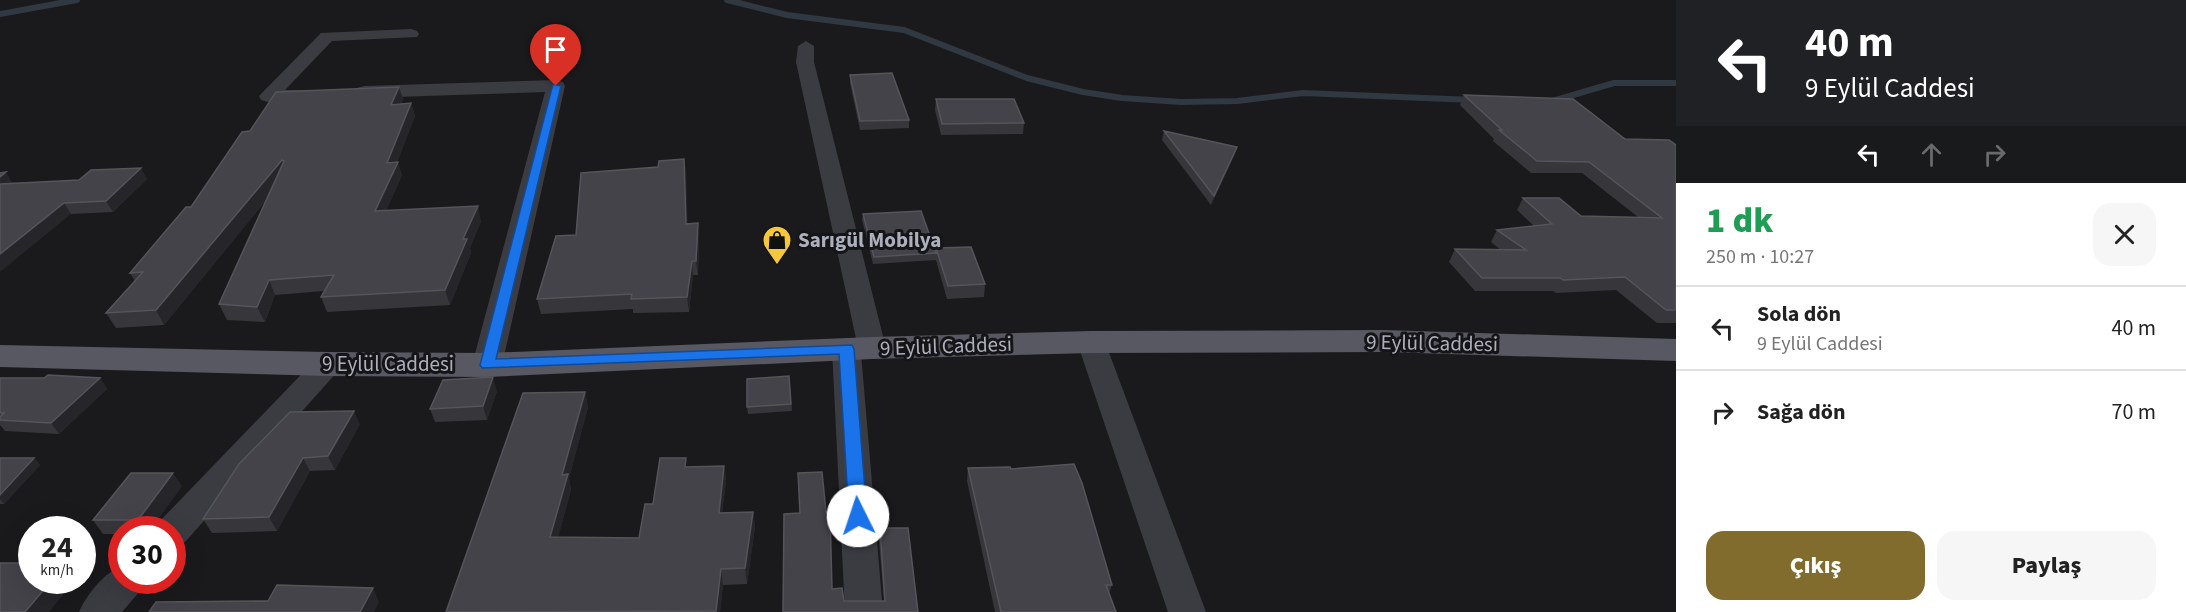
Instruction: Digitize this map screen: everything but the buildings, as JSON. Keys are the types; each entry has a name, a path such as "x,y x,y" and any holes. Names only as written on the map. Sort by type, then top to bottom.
{"main road":[{"name":"9 Eylül Caddesi","path":"0,356 328,364 488,365 859,348 1091,342 1384,341 1676,350"}],"street":[{"path":"411,34 327,36 268,96 556,86 488,365"},
{"path":"806,46 805,62 859,348 864,612"},
{"path":"1091,342 1187,612"},
{"path":"186,517 328,364"},
{"path":"98,612 114,594"}],"waterway":[{"path":"0,14 77,0"},
{"path":"727,0 787,15 904,30 1027,78 1083,92 1122,98 1181,102 1237,101 1303,93 1473,100"},
{"path":"1549,102 1614,83 1676,83"}],"place":[{"name":"Sarıgül Mobilya","path":"777,266"}],"route":[{"path":"556,86 488,365 846,349 858,516"}]}
